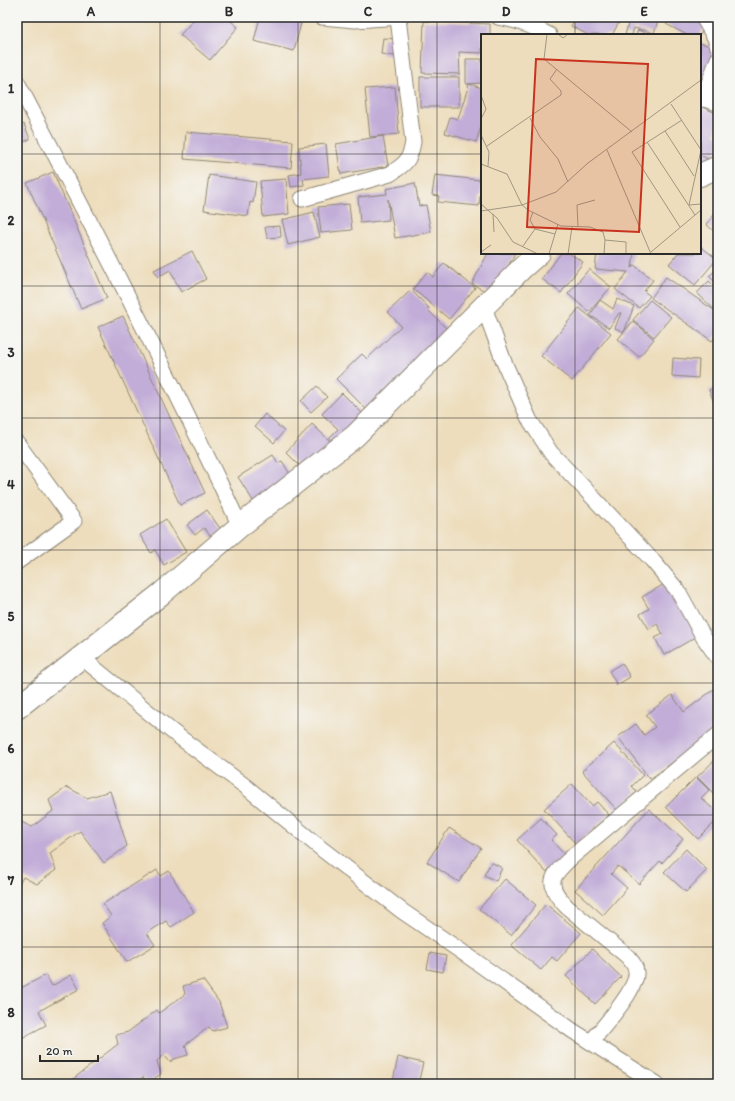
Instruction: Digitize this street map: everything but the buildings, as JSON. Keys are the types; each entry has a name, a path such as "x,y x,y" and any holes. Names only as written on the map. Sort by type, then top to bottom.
{"street":[{"path":"302,199 390,174 402,166 411,155 413,142 400,17 355,20 322,17"},
{"path":"498,17 536,22 548,34"},
{"path":"703,17 715,38 718,47"},
{"path":"718,59 701,98 718,103"},
{"path":"17,82 92,224 187,414 240,526"},
{"path":"701,174 718,166"},
{"path":"17,708 161,594 240,526 355,436 522,268 538,254"},
{"path":"484,307 504,362 529,419 551,453 652,560 678,591 704,638 718,658"},
{"path":"17,443 74,521 17,562"},
{"path":"81,657 174,733 245,786 323,850 402,911 591,1042 657,1084"},
{"path":"591,1042 629,992 636,979 636,971 634,964 626,956 558,898 552,886 553,877 558,869 573,856 718,735"}]}
